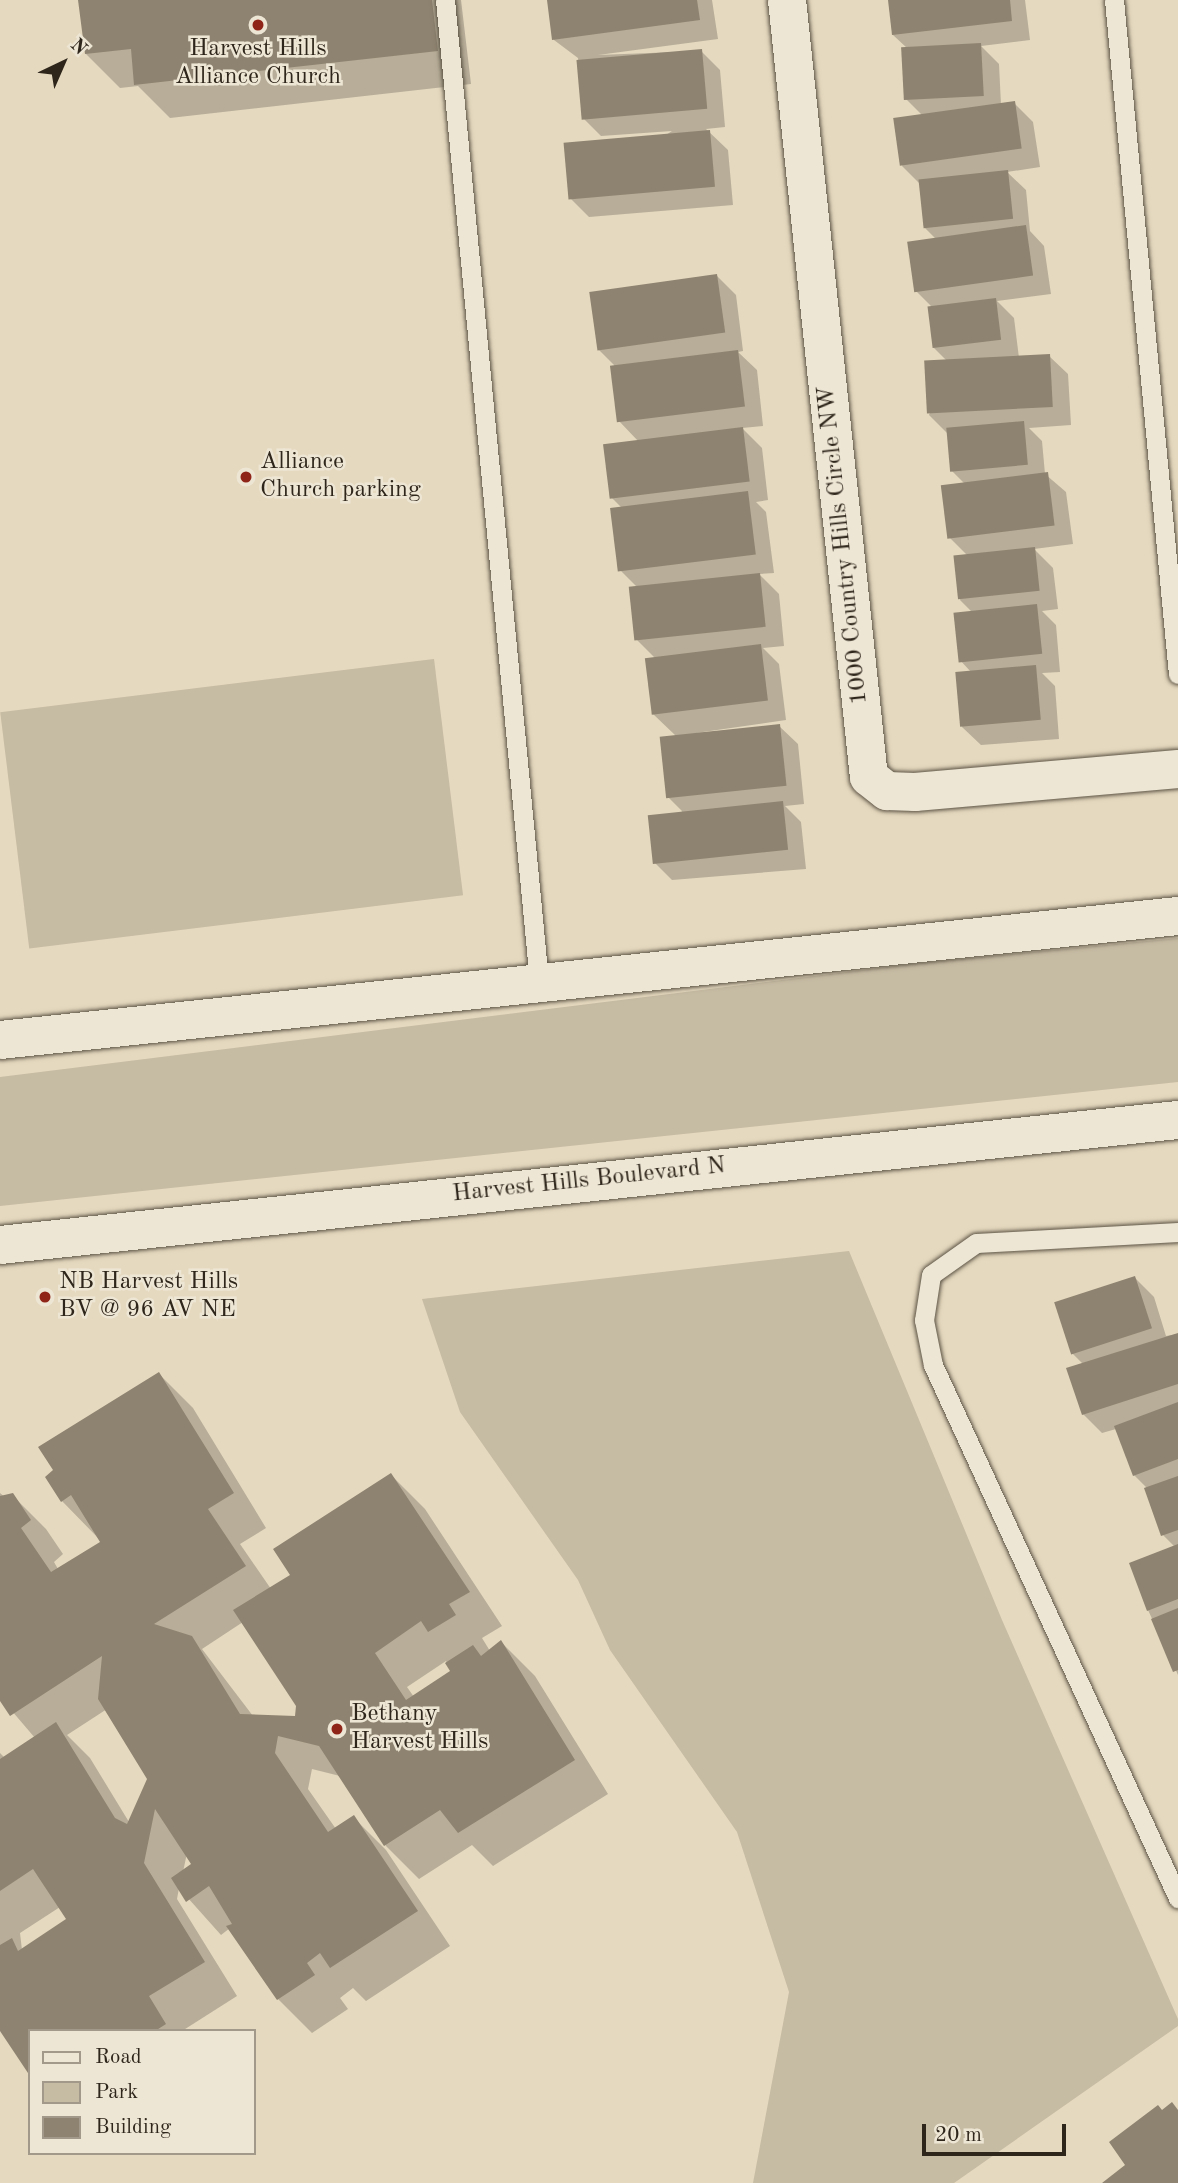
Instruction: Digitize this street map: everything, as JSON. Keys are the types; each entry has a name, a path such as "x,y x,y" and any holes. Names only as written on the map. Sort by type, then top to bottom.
{"main road":[{"name":"1000 Country Hills Circle NW","path":"787,0 869,777 887,791 915,792 1178,769"},
{"path":"0,1040 1178,916"},
{"name":"Harvest Hills Boulevard N","path":"0,1245 1178,1120"}],"lane":[{"path":"445,0 539,982"},
{"path":"1114,0 1178,674"},
{"path":"1178,1232 976,1243 931,1275 924,1320 933,1365 1178,1898"}],"green space":[{"path":"434,659 463,895 29,948 0,712"},
{"path":"1178,938 1178,1082 0,1206 0,1077 911,964"},
{"path":"849,1251 1002,1620 1178,2019 1178,2026 954,2183 753,2183 789,1992 737,1832 610,1650 578,1580 460,1412 422,1299"}],"building":[{"name":"Harvest Hills Alliance Church","path":"78,0 432,0 438,51 134,85 131,49 85,54"},
{"path":"547,0 697,0 700,20 552,40"},
{"path":"888,0 1010,0 1012,21 892,35"},
{"path":"981,43 984,96 904,100 901,47"},
{"path":"702,49 707,109 582,120 576,60"},
{"path":"1015,101 1022,149 900,166 893,118"},
{"path":"710,130 715,187 569,200 564,143"},
{"path":"1008,170 1013,219 924,228 918,179"},
{"path":"1026,225 1033,276 914,292 907,242"},
{"path":"717,274 725,332 597,350 589,292"},
{"path":"996,298 1001,340 933,348 928,306"},
{"path":"738,350 745,407 617,422 610,366"},
{"path":"1050,354 1053,407 927,414 924,361"},
{"path":"1024,421 1028,465 950,472 946,428"},
{"path":"743,427 750,482 610,499 603,444"},
{"path":"1048,472 1055,526 947,539 941,485"},
{"path":"748,491 756,555 618,571 610,508"},
{"path":"1035,547 1040,591 958,599 953,556"},
{"path":"760,573 766,627 634,641 629,587"},
{"path":"1037,604 1042,654 959,663 953,613"},
{"path":"761,644 768,701 652,715 645,658"},
{"path":"1036,665 1041,720 960,727 955,672"},
{"path":"780,724 786,786 666,798 660,737"},
{"path":"783,801 788,850 653,864 648,815"},
{"path":"1135,1276 1152,1328 1071,1355 1054,1302"},
{"path":"1178,1333 1178,1384 1082,1415 1066,1368"},
{"name":"Bethany Harvest Hills","path":"159,1372 234,1493 208,1509 246,1566 154,1624 192,1636 240,1714 295,1716 296,1706 233,1610 290,1575 273,1549 391,1473 470,1592 449,1604 456,1615 428,1632 421,1621 375,1653 406,1700 450,1671 445,1663 473,1645 481,1656 501,1640 575,1760 458,1833 440,1810 384,1846 319,1746 278,1736 275,1753 328,1832 354,1815 418,1911 330,1968 320,1953 307,1963 315,1975 277,2000 226,1926 232,1924 209,1886 186,1902 171,1878 191,1864 155,1809 144,1863 205,1962 149,1996 166,2024 158,2029 28,2029 28,2073 0,2031 0,1945 12,1938 18,1951 66,1919 33,1869 0,1891 0,1759 56,1722 115,1818 127,1824 147,1779 98,1699 102,1656 10,1716 0,1701 0,1496 13,1493 31,1520 21,1528 51,1572 100,1542 71,1495 61,1502 45,1477 53,1470 38,1447"},
{"path":"1178,1402 1178,1459 1133,1476 1114,1426"},
{"path":"1178,1476 1178,1530 1161,1536 1144,1488"},
{"path":"1178,1544 1178,1599 1147,1611 1129,1563"},
{"path":"1178,1608 1178,1670 1173,1672 1151,1619"},
{"path":"1172,2102 1178,2110 1178,2183 1102,2183 1125,2165 1109,2142 1158,2105 1162,2110"}],"place":[{"name":"Harvest Hills Alliance Church","path":"258,25"},
{"name":"Alliance Church parking","path":"246,477"},
{"name":"NB Harvest Hills BV @ 96 AV NE","path":"45,1297"},
{"name":"Bethany Harvest Hills","path":"337,1729"}]}
